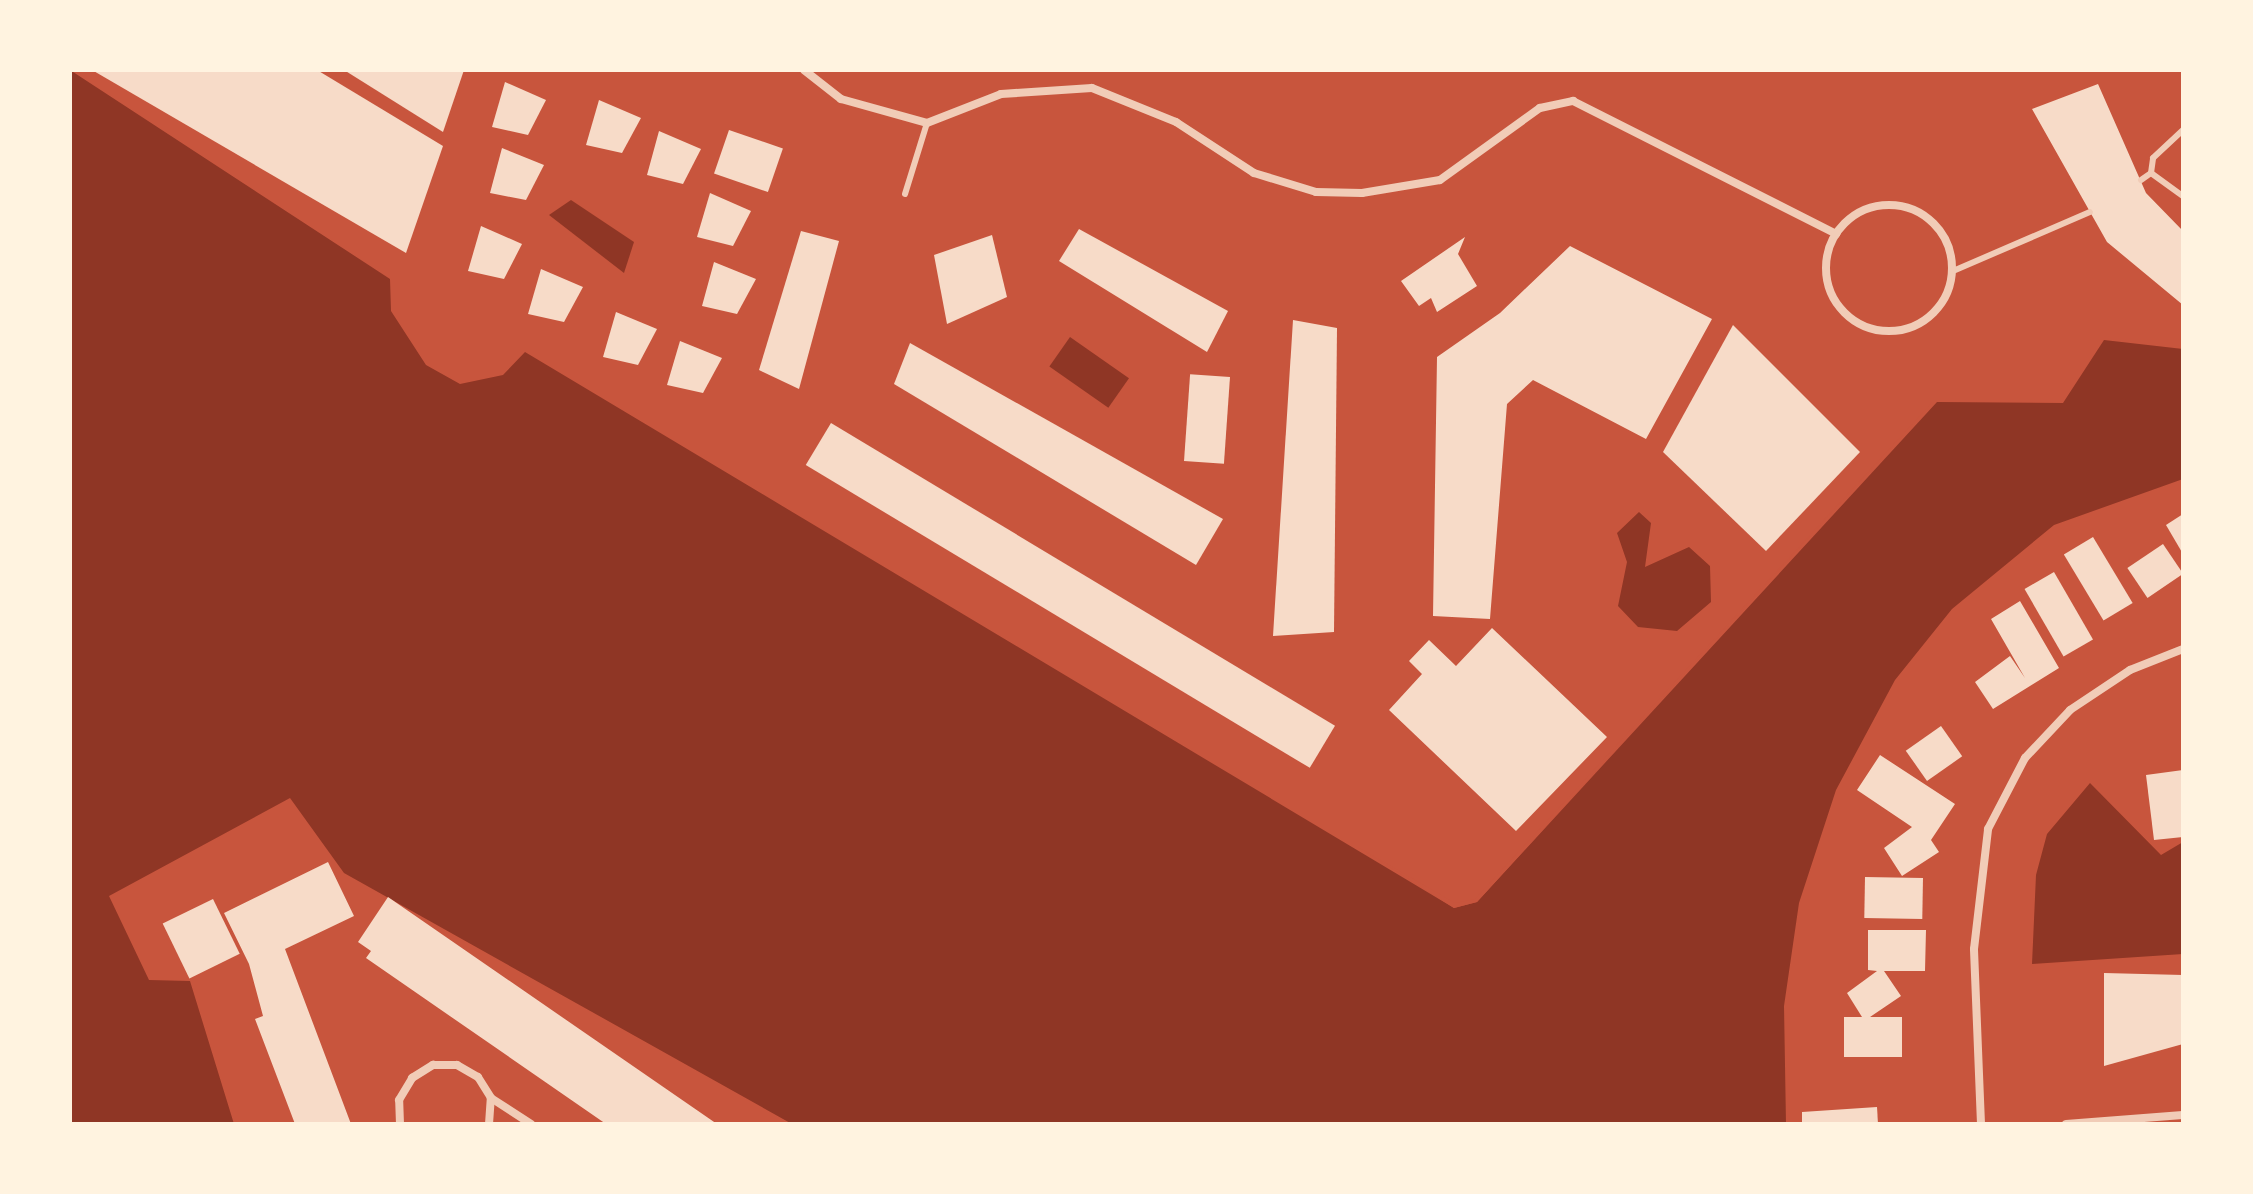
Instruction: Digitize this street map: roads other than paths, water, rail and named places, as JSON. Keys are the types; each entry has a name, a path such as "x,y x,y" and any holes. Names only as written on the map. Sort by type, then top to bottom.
{"street":[{"path":"804,70 841,99 927,123 1001,94 1046,85 1092,88 1176,122 1254,173 1316,192 1362,193 1440,180 1540,108 1573,101 1836,234"},
{"path":"1909,208 1941,232 1953,271 1943,300 1922,323 1881,331 1861,325 1832,295 1827,275 1836,234 1868,209 1909,208"},
{"path":"1981,1124 1974,949 1988,829 2025,758 2070,710 2130,670 2183,649"},
{"path":"400,1124 399,1100 412,1078 433,1065 457,1065 478,1077 491,1098 531,1124"},
{"path":"489,1124 491,1098"},
{"path":"2066,1124 2183,1115"}],"lane":[{"path":"905,194 927,123"},
{"path":"2141,180 2151,173 2153,158 2183,130"},
{"path":"2151,173 2183,196"},
{"path":"1953,271 2090,212"}]}
